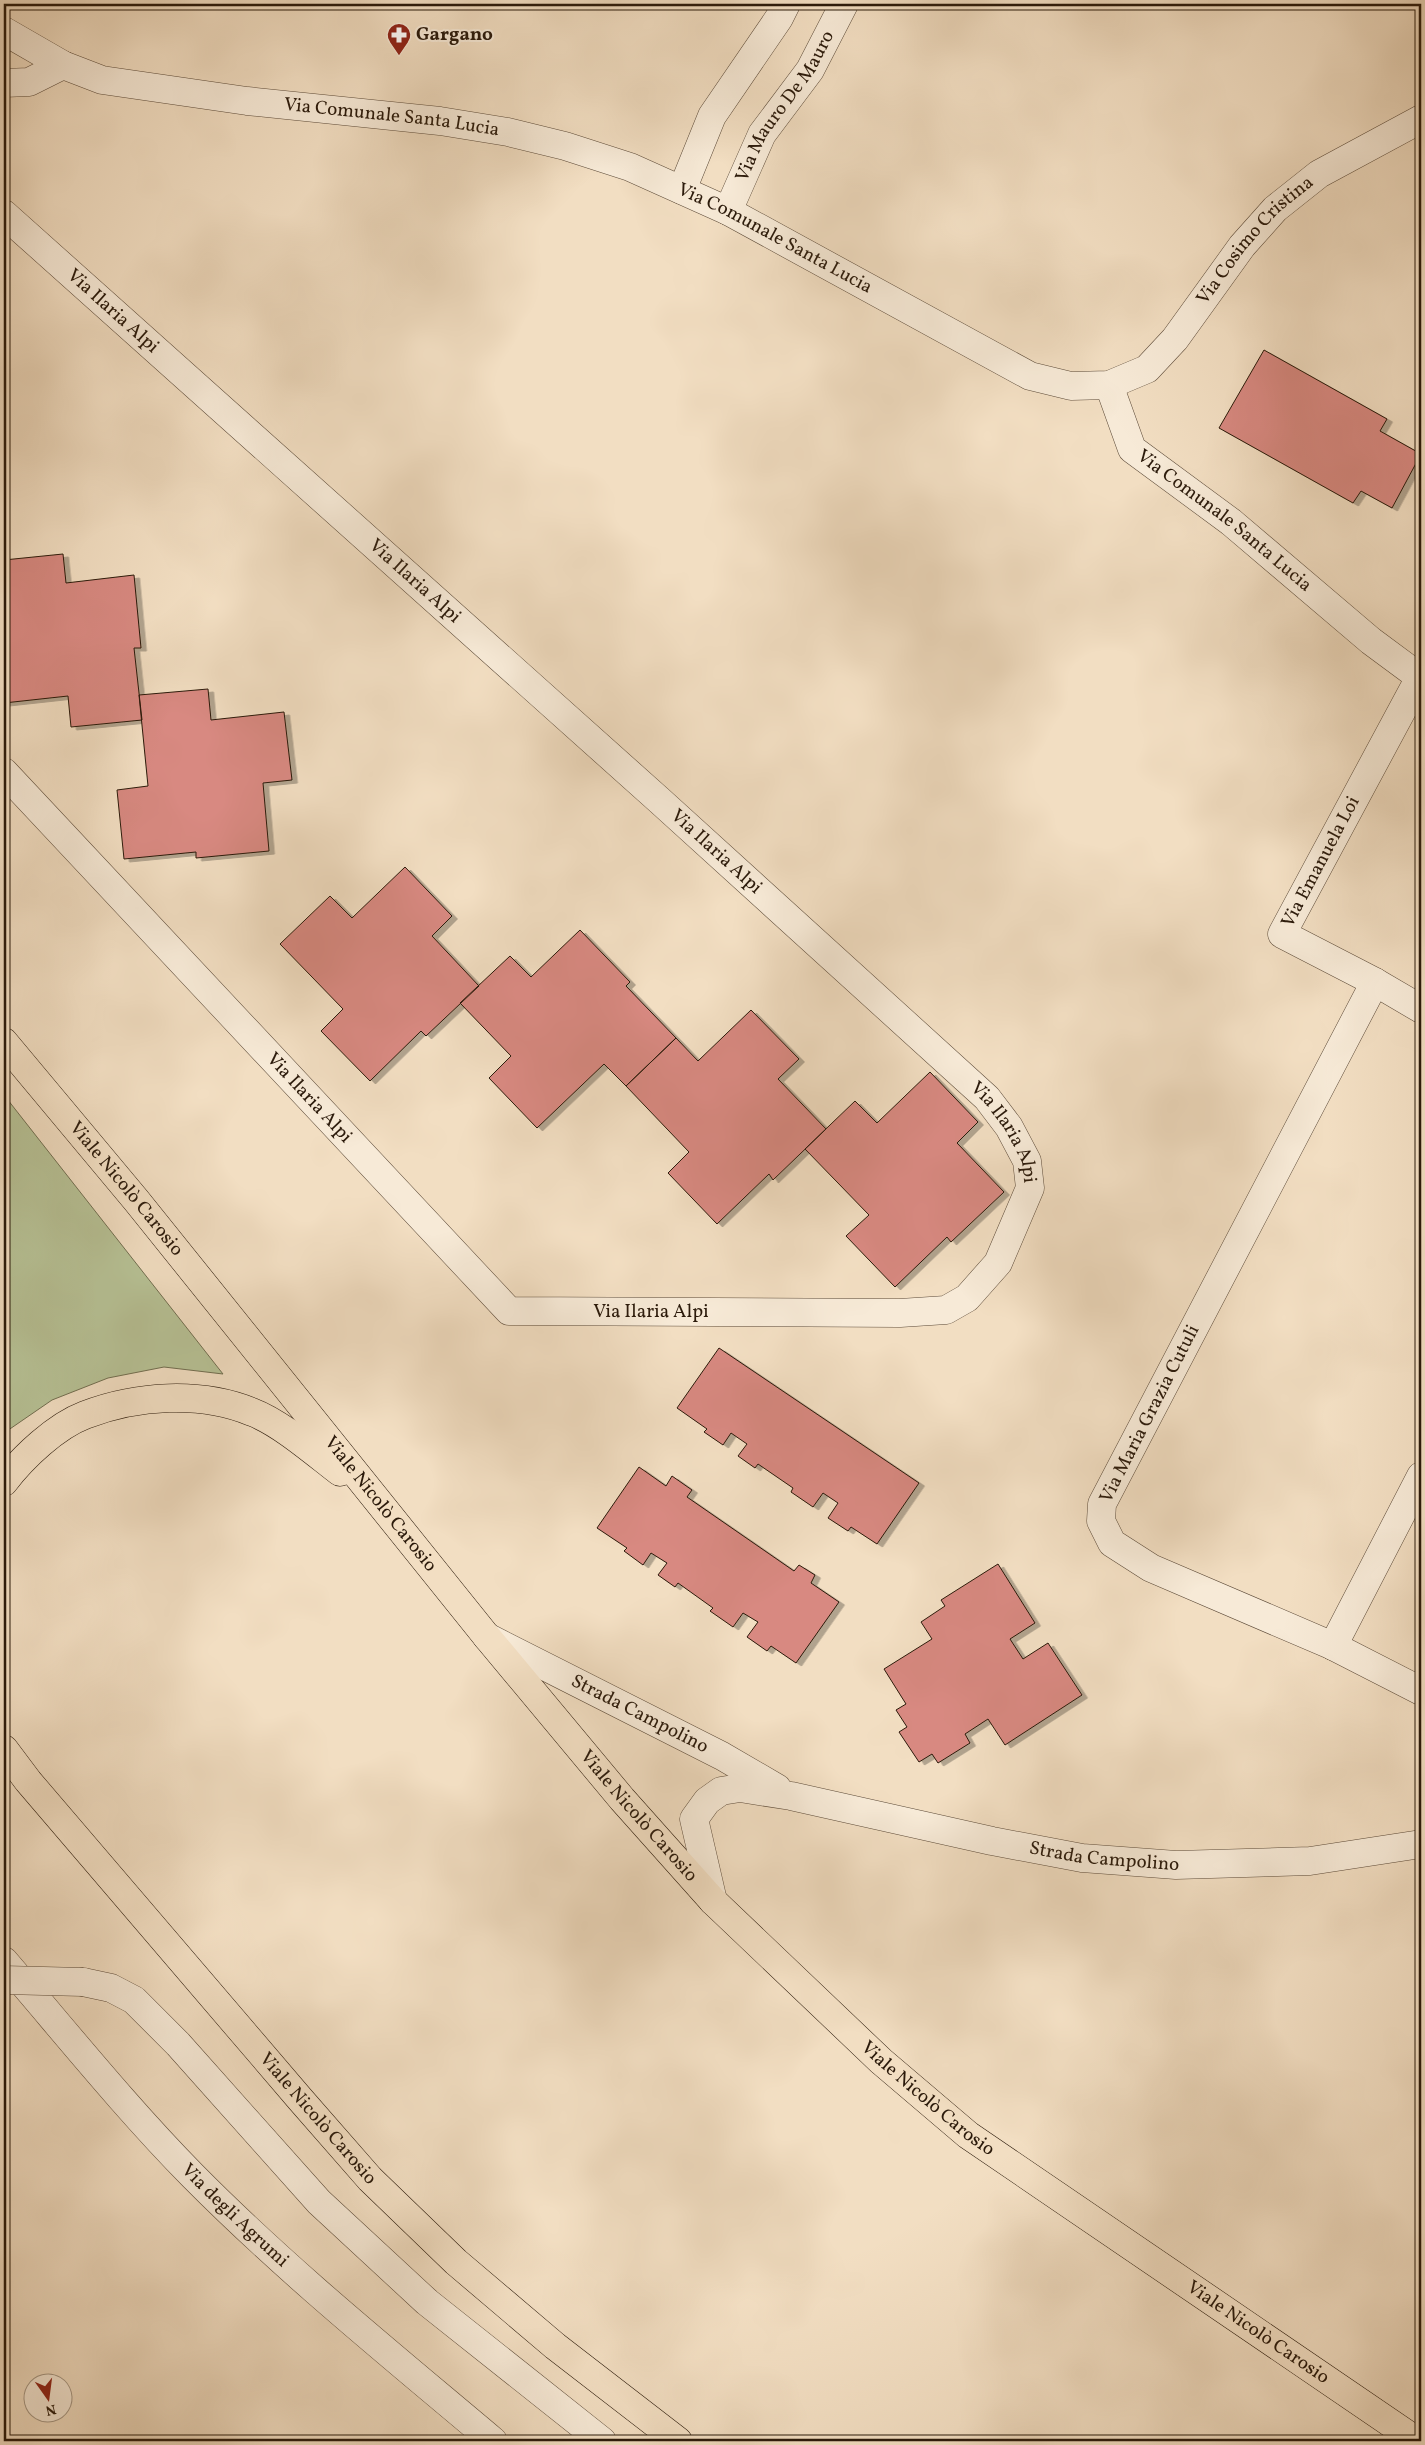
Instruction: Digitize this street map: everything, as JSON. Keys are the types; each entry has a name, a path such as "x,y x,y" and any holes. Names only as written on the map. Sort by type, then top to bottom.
{"main road":[{"name":"Viale Nicolò Carosio","path":"4,1042 136,1200 487,1638 622,1799 713,1901 881,2061 968,2135 1417,2441"},
{"path":"4,1482 19,1462 47,1438 84,1415 129,1402 172,1398 212,1400 253,1412 292,1436 371,1495"},
{"name":"Viale Nicolò Carosio","path":"4,1749 48,1804 370,2179 456,2262 555,2346 678,2441"}],"street":[{"path":"682,190 712,116 779,18 786,4"},
{"name":"Via Mauro De Mauro","path":"728,211 762,134 810,70 844,4"},
{"name":"Via Comunale Santa Lucia","path":"4,31 62,65 102,80 247,101 440,121 508,132 630,167 728,211 1030,376 1071,386 1109,385 1132,449 1231,522 1371,641 1421,678"},
{"path":"4,83 29,82 62,65"},
{"name":"Via Cosimo Cristina","path":"1109,385 1147,369 1176,338 1242,246 1275,209 1319,174 1421,119"},
{"name":"Via Ilaria Alpi","path":"4,214 645,787 987,1098 1009,1128 1027,1161 1030,1188 998,1263 966,1298 946,1310 900,1313 509,1312 4,772"},
{"name":"Via Emanuela Loi","path":"1421,678 1282,934 1375,982 1421,1009"},
{"name":"Via Maria Grazia Cutuli","path":"1375,982 1102,1504 1101,1520 1105,1534 1112,1543 1151,1568 1333,1646 1421,1691"},
{"path":"1333,1646 1421,1476"},
{"name":"Strada Campolino","path":"487,1638 722,1756 791,1796"},
{"name":"Strada Campolino","path":"713,1901 694,1820 707,1801 721,1791 740,1788 791,1796 992,1842 1082,1858 1176,1865 1310,1861 1421,1844"},
{"name":"Via degli Agrumi","path":"4,1961 192,2176 276,2256 492,2441"},
{"path":"4,1980 83,1982 111,1988 134,2000 178,2044 319,2202 427,2302 602,2441"}],"green space":[{"path":"4,1095 223,1374 164,1367 108,1378 52,1400 4,1433"}],"building":[{"path":"1264,350 1387,419 1380,431 1421,454 1392,508 1361,491 1353,503 1219,428"},
{"path":"63,554 66,583 134,575 141,648 134,648 142,720 71,727 68,696 4,703 4,560"},
{"path":"208,689 211,720 284,712 292,780 263,783 269,851 196,858 196,852 124,859 117,790 148,786 139,695"},
{"path":"405,867 452,916 432,936 479,986 426,1036 421,1031 370,1081 321,1031 343,1009 280,944 330,896 352,918"},
{"path":"580,930 630,982 626,986 676,1038 626,1086 604,1064 537,1128 489,1078 511,1056 460,1003 510,956 531,977"},
{"path":"751,1010 799,1059 778,1079 826,1129 773,1180 769,1174 717,1224 668,1173 689,1152 626,1086 676,1038 698,1061"},
{"path":"930,1072 978,1122 957,1143 1004,1192 951,1242 947,1237 895,1287 846,1236 869,1215 805,1149 855,1101 877,1123"},
{"path":"719,1348 919,1483 877,1544 851,1527 848,1531 828,1518 838,1503 823,1493 813,1507 791,1492 793,1488 758,1464 755,1468 738,1456 747,1444 731,1433 723,1445 704,1432 707,1429 677,1408"},
{"path":"639,1467 666,1486 672,1476 692,1490 687,1497 794,1571 799,1565 815,1575 811,1583 839,1602 796,1663 771,1646 767,1651 747,1637 758,1622 743,1613 733,1627 710,1611 713,1608 678,1583 675,1587 658,1575 667,1563 651,1553 643,1565 624,1551 627,1548 597,1528"},
{"path":"998,1564 1035,1623 1010,1639 1023,1659 1048,1643 1082,1695 1005,1745 988,1719 965,1734 970,1743 938,1763 932,1754 919,1762 899,1732 907,1727 896,1710 906,1704 884,1669 932,1639 921,1622 945,1606 941,1600"}],"place":[{"name":"Gargano","path":"399,56"}]}
